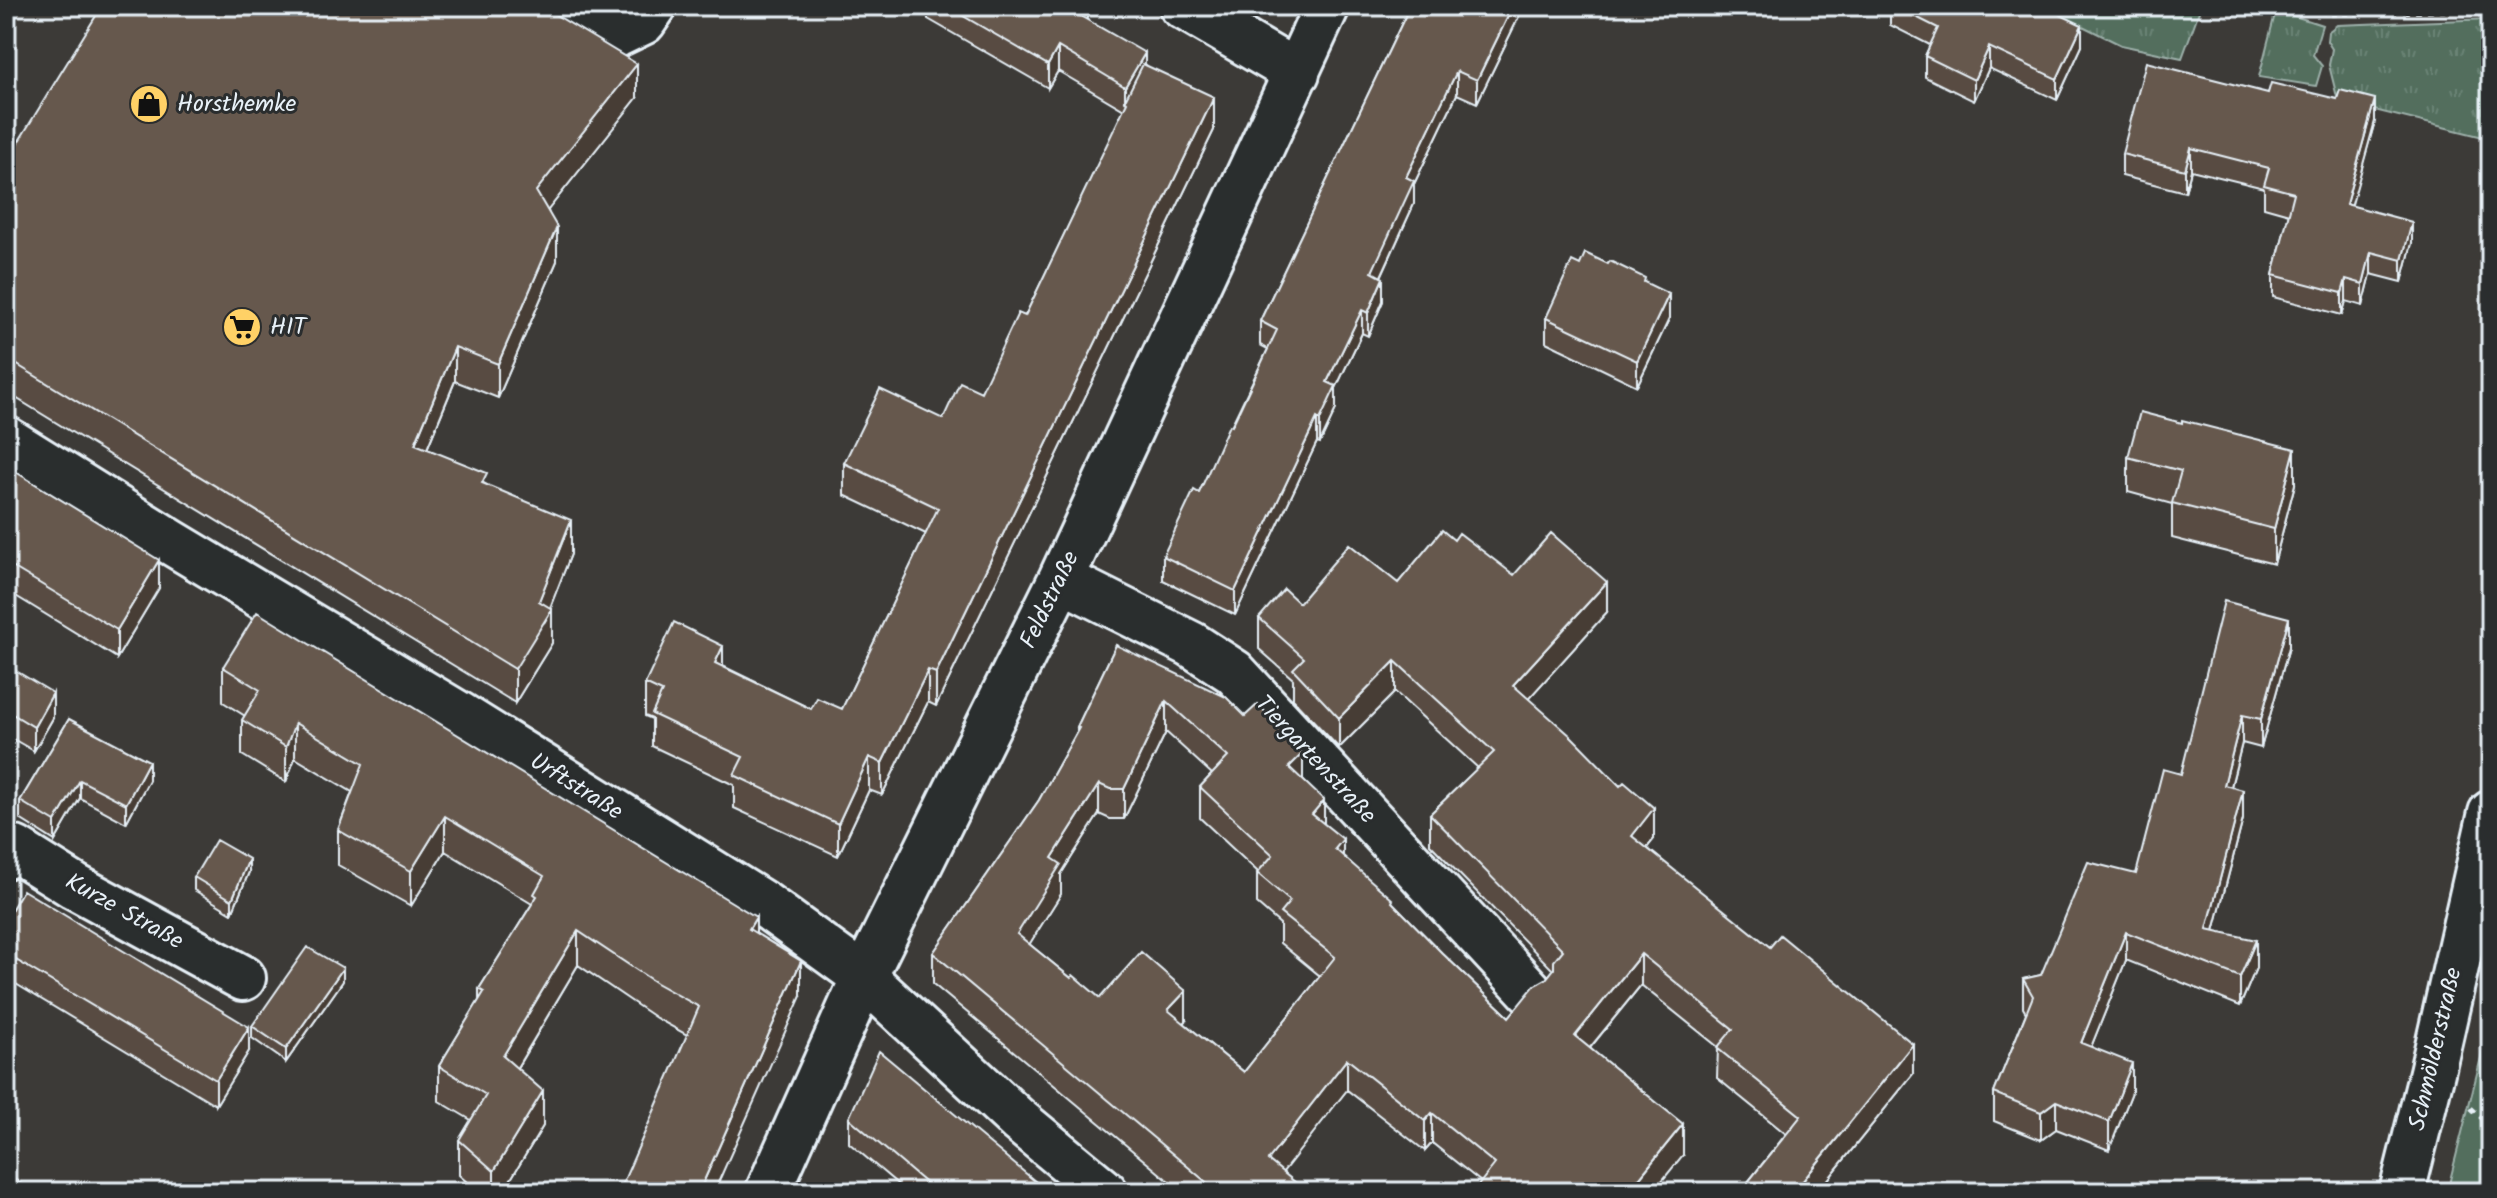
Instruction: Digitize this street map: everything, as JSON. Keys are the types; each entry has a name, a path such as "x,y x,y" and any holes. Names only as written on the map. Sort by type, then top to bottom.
{"street":[{"path":"564,6 618,34 643,22 654,6"},
{"path":"1182,6 1297,73"},
{"name":"Feldstraße","path":"768,1192 864,977 1061,579 1327,6"},
{"name":"Urftstraße","path":"6,439 765,905 864,977 1018,1120 1105,1192"},
{"name":"Tiergartenstraße","path":"1061,579 1191,644 1234,672 1530,991"},
{"name":"Schmölderstraße","path":"2402,1192 2491,813"},
{"name":"Kurze Straße","path":"6,856 15,849 74,886 243,978"}],"path":[{"path":"2296,6 2330,14 2491,9"}],"green space":[{"path":"2042,6 2201,6 2182,58 2121,45"},
{"path":"2276,10 2322,25 2313,55 2322,66 2316,86 2259,77"},
{"path":"2491,19 2491,139 2338,101 2329,65 2332,49 2327,41 2328,32 2337,25"},
{"path":"2491,1018 2491,1192 2447,1192"}],"building":[{"name":"HIT","path":"102,6 118,6 127,12 131,6 541,6 637,64 536,191 557,227 498,364 455,347 415,444 487,473 482,483 571,520 539,601 552,609 515,669 6,358 6,162"},
{"path":"946,6 1081,6 1077,14 1145,53 1125,87 1058,47 1048,65"},
{"path":"1410,6 1513,6 1477,80 1457,71 1406,177 1414,181 1372,272 1383,278 1368,313 1362,310 1327,382 1336,386 1320,420 1317,418 1235,591 1163,556 1194,490 1199,493 1277,330 1260,321"},
{"path":"1894,6 2042,6 2082,25 2057,79 1989,47 1974,80 1925,56 1938,28"},
{"path":"2146,62 2268,93 2271,83 2337,99 2340,90 2375,99 2346,204 2412,222 2402,260 2371,252 2363,284 2346,279 2342,293 2273,275 2294,193 2264,185 2269,168 2191,148 2185,170 2122,154"},
{"path":"1143,64 1214,97 936,673 928,670 882,763 869,757 838,824 734,775 743,757 652,714 662,692 645,684 674,622 723,646 715,663 811,709 817,698 842,709 938,508 844,463 880,389 943,419 960,382 981,392 1018,313 1025,316"},
{"path":"1585,253 1645,278 1644,282 1669,294 1637,361 1546,318 1572,261 1580,265"},
{"path":"2140,412 2295,449 2274,529 2172,503 2181,471 2128,457"},
{"path":"6,466 159,560 117,630 6,563"},
{"path":"1442,530 1454,540 1459,533 1514,575 1551,533 1607,582 1513,685 1572,737 1620,786 1624,782 1654,808 1632,836 1770,947 1780,935 1913,1044 1794,1192 1740,1192 1801,1116 1717,1048 1733,1029 1641,954 1575,1036 1683,1124 1628,1192 1473,1192 1495,1164 1432,1113 1425,1121 1347,1059 1268,1160 1307,1192 1218,1192 933,953 1039,800 1079,728 1116,645 1226,697 1245,716 1258,704 1303,753 1289,767 1324,800 1312,814 1343,839 1335,849 1393,900 1442,953 1509,1017 1535,985 1546,979 1563,950 1430,814 1494,752 1395,661 1339,718 1293,669 1304,658 1259,618 1284,589 1299,603 1349,544 1398,583","holes":["1166,701 1228,757 1200,787 1273,855 1257,873 1290,901 1280,913 1335,957 1244,1072 1168,1010 1186,991 1141,952 1100,998 1017,934 1061,864 1052,858 1099,784 1110,789 1124,789"]},
{"path":"2224,601 2289,618 2261,719 2242,715 2224,785 2243,790 2207,929 2256,940 2240,977 2126,932 2081,1043 2132,1063 2109,1122 2056,1101 2041,1112 1994,1093 2033,996 2023,979 2041,975 2088,862 2136,874 2163,769 2181,774"},
{"path":"257,612 756,917 749,929 801,961 699,1192 619,1192 699,1007 656,983 578,931 503,1056 543,1091 494,1171 459,1140 486,1095 439,1066 484,992 479,989 537,896 534,894 544,876 445,816 411,871 338,830 363,764 295,723 286,747 242,720 260,690 223,667"},
{"path":"6,665 53,693 34,727 6,710"},
{"path":"69,719 149,761 126,804 80,780 55,822 20,801"},
{"path":"216,840 249,859 232,900 194,877"},
{"path":"23,890 249,1027 216,1080 6,954 6,919"},
{"path":"307,947 343,968 286,1049 252,1026"},
{"path":"879,1051 1048,1192 936,1192 849,1118"},
{"path":"6,1173 33,1192 6,1192"}],"place":[{"name":"Horsthemke","path":"149,104"},
{"name":"HIT","path":"242,327"}]}
